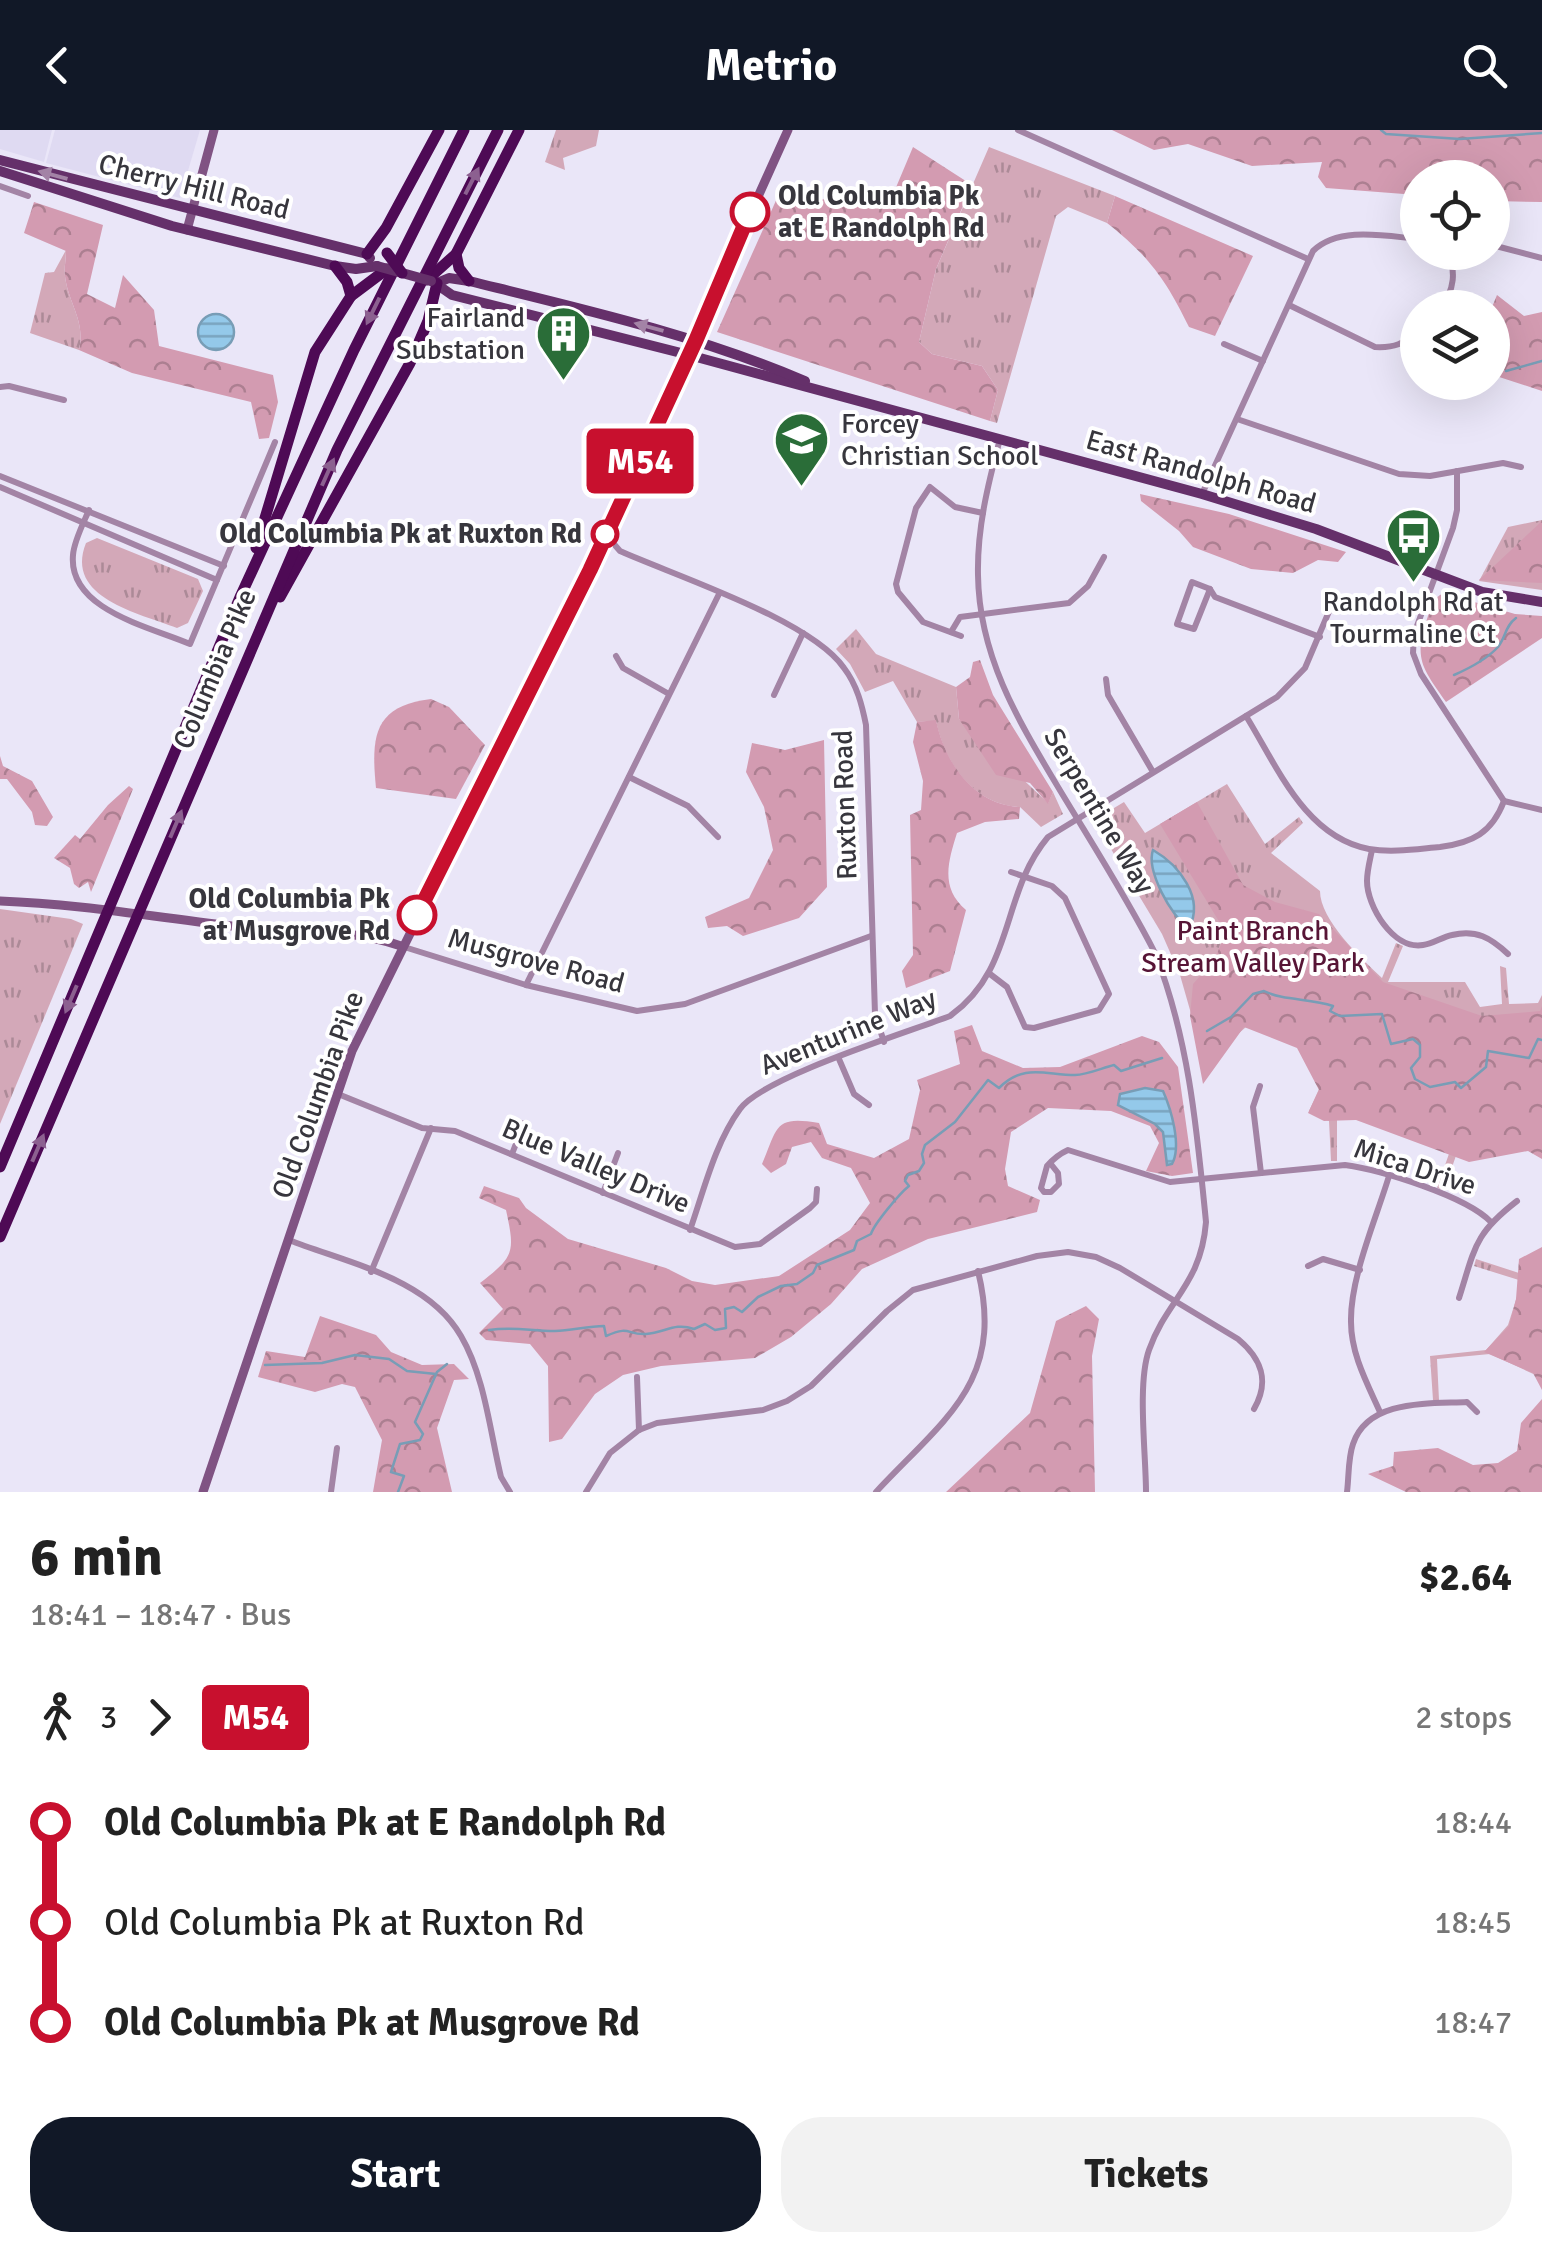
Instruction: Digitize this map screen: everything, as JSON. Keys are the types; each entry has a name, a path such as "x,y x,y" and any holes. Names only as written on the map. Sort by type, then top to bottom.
{"highway":[{"path":"242,595 308,371 325,334 351,296 371,279 386,228 439,130"},
{"name":"Columbia Pike","path":"0,1167 242,595 362,334 464,130"},
{"name":"Columbia Pike","path":"0,1237 246,657 362,398 498,130"},
{"path":"246,657 410,363 428,321 432,280 456,254 519,130"},
{"path":"386,228 384,244 402,273"},
{"path":"456,254 459,268 469,280"},
{"path":"335,266 347,282 351,296"}],"main road":[{"path":"187,230 214,130"},
{"name":"Old Columbia Pike","path":"203,1492 352,1051 590,570 788,130"},
{"name":"Cherry Hill Road","path":"0,160 192,210 432,280"},
{"name":"Cherry Hill Road","path":"0,171 187,230 335,266 356,269 376,263"},
{"name":"East Randolph Road","path":"432,280 469,280 696,340 843,396"},
{"name":"East Randolph Road","path":"432,280 452,295 1202,494 1316,529 1482,592 1542,602"},
{"name":"Musgrove Road","path":"0,901 242,927 373,936 402,946"}],"street":[{"path":"1018,130 1308,259"},
{"path":"0,186 28,196"},
{"path":"1202,494 1308,259 1324,240 1356,235 1400,238"},
{"path":"1510,250 1542,258"},
{"path":"1289,305 1375,346 1400,345"},
{"path":"1224,344 1263,361"},
{"path":"0,387 64,400"},
{"path":"1237,419 1399,474 1430,476 1503,463 1522,467"},
{"name":"Serpentine Way","path":"1000,439 983,513 978,579 988,646 1011,708 1137,917 1171,994 1184,1042 1202,1180 1204,1249 1197,1269 1154,1338 1146,1365 1146,1492"},
{"path":"88,510 72,559 77,581 92,602 190,644 276,442"},
{"path":"1456,471 1457,510 1414,634 1413,653 1422,674 1504,801 1542,810"},
{"path":"0,476 224,566"},
{"path":"0,487 217,580"},
{"path":"961,636 923,622 898,592 896,584 916,508 930,487 955,507 983,513"},
{"name":"Ruxton Road","path":"605,534 620,552 802,633 827,649 844,667 862,706 868,764 875,1014 884,1042"},
{"path":"951,632 960,617 1069,603 1088,586 1104,556"},
{"path":"1210,589 1194,629 1178,624 1192,582 1210,589 1215,597 1320,637"},
{"path":"526,985 719,594"},
{"name":"Aventurine Way","path":"690,1230 727,1129 742,1106 773,1083 950,1016 968,1004 990,974 1024,878 1036,852 1048,838 1246,716 1294,682 1306,668 1333,602"},
{"path":"774,695 802,633"},
{"path":"616,656 622,668 670,694"},
{"path":"1106,679 1108,695 1154,772"},
{"path":"1246,716 1313,820 1337,838 1372,850 1467,844 1486,832 1504,801"},
{"path":"629,777 688,806 718,838"},
{"path":"1372,850 1367,882 1370,901 1386,926 1403,942 1424,946 1452,935 1472,933 1492,939 1508,954"},
{"path":"990,974 1007,987 1024,1027 1034,1028 1099,1010 1109,994 1065,898 1052,886 1011,872"},
{"name":"Musgrove Road","path":"402,946 526,985 620,1009 661,1010 872,936"},
{"path":"838,1059 854,1094 869,1105"},
{"path":"1260,1086 1252,1107 1261,1173"},
{"name":"Blue Valley Drive","path":"338,1094 422,1128 455,1132 735,1246 760,1244 810,1208 816,1202 817,1190"},
{"path":"512,1154 524,1123"},
{"path":"372,1272 431,1128"},
{"name":"Mica Drive","path":"1050,1163 1058,1155 1076,1150 1156,1180 1202,1180 1345,1165 1468,1204 1490,1222"},
{"path":"603,1193 618,1152"},
{"path":"1380,1412 1361,1370 1350,1324 1360,1270 1389,1176"},
{"path":"1460,1298 1477,1243 1490,1222 1517,1202"},
{"path":"289,1240 408,1286 434,1304 462,1337 476,1372 501,1477 510,1492"},
{"path":"586,1492 610,1453 639,1430 657,1423 763,1410 788,1401 811,1386 913,1290 1037,1256 1082,1254 1120,1268 1252,1351 1263,1377 1262,1395 1254,1410"},
{"path":"1308,1266 1322,1259 1360,1270"},
{"path":"882,1490 952,1412 980,1363 987,1330 978,1271"},
{"path":"636,1377 639,1430"},
{"path":"1347,1492 1353,1443 1360,1430 1380,1412 1467,1402 1477,1412"},
{"path":"331,1492 337,1448"}],"shaded area":[{"path":"0,130 52,130 44,162 0,149"},
{"path":"55,130 200,130 180,198 46,163"}],"green space":[{"path":"556,130 599,130 596,146 563,158 565,170 545,162"},
{"path":"1112,130 1542,130 1542,202 1510,201 1510,160 1400,160 1400,194 1326,188 1318,177 1322,162 1252,166 1188,144 1154,150"},
{"path":"913,147 972,185 936,269 919,342 932,354 982,366 998,390 990,421 717,332 778,196 889,204"},
{"path":"989,147 1115,196 1107,223 1068,207 1056,216 997,423 990,421 998,390 982,366 932,354 919,342 936,269"},
{"path":"1115,196 1253,256 1215,336 1189,327 1155,270 1107,223"},
{"path":"34,202 103,225 87,294 115,308 123,275 154,310 159,346 273,375 278,402 269,438 259,439 251,402 132,373 79,350 80,330 65,276 66,251 24,233"},
{"path":"66,250 65,276 80,330 79,350 30,333 45,273 54,272"},
{"path":"1510,305 1524,316 1542,312 1542,391 1510,381"},
{"path":"1140,494 1229,514 1346,552 1338,562 1318,560 1293,573 1251,569 1193,547 1141,501"},
{"path":"1542,520 1542,590 1479,581 1508,527"},
{"path":"1542,521 1542,583 1479,580"},
{"path":"97,538 198,579 203,591 188,623 177,628 126,609 95,590 82,562 86,543"},
{"path":"1444,593 1515,614 1542,616 1542,638 1446,702 1426,672 1421,654 1431,607"},
{"path":"856,629 876,654 956,687 959,719 1048,803 1053,792 1063,814 1041,827 1020,807 989,799 954,767 936,721 917,722 893,681 865,692 850,664 836,649"},
{"path":"980,660 993,695 1053,792 1048,804 1030,783 996,775 959,719 956,687 970,677 973,662"},
{"path":"431,699 449,707 485,745 456,799 376,788 374,754 380,727 397,709"},
{"path":"936,720 946,751 964,779 989,799 1020,807 1019,819 985,822 957,833 949,864 949,884 966,910 950,971 906,988 902,971 913,955 910,815 921,810 923,781 913,742 917,722"},
{"path":"824,740 827,887 799,918 743,936 727,926 708,928 705,917 749,898 773,850 764,807 746,772 752,743 785,750"},
{"path":"0,756 3,766 32,781 53,817 47,826 35,825 32,812 7,779 0,779"},
{"name":"Paint Branch Stream Valley Park","path":"1227,784 1265,844 1299,817 1303,823 1271,853 1320,891 1334,926 1382,978 1396,943 1403,946 1388,982 1465,982 1480,1007 1502,1004 1500,966 1506,968 1509,1004 1538,1003 1542,995 1542,1158 1529,1151 1458,1150 1444,1190 1437,1188 1451,1148 1354,1116 1337,1119 1337,1161 1331,1161 1329,1121 1309,1111 1319,1089 1300,1047 1246,1027 1230,1041 1196,1031 1180,975 1162,934 1099,829 1099,817 1124,802 1145,833"},
{"path":"129,786 133,789 91,892 88,882 79,888 70,868 54,858 75,835 80,839"},
{"name":"Paint Branch Stream Valley Park","path":"1197,802 1243,885 1275,902 1319,914 1383,982 1482,1016 1540,1011 1542,1006 1542,1159 1528,1151 1469,1162 1356,1120 1324,1121 1308,1113 1319,1090 1297,1048 1244,1027 1203,1084 1190,1016 1193,984 1214,960 1226,933 1160,824"},
{"path":"0,909 83,924 0,1124"},
{"path":"972,1025 982,1051 1023,1068 1060,1067 1142,1036 1159,1042 1178,1067 1193,1173 1172,1176 1146,1171 1159,1143 1150,1126 1111,1111 1048,1108 1011,1132 1005,1169 1008,1186 1040,1200 1037,1212 928,1239 862,1269 831,1304 791,1337 755,1358 661,1366 623,1375 595,1394 562,1439 549,1442 548,1366 530,1344 486,1340 479,1333 503,1309 480,1283 506,1259 511,1244 506,1210 479,1198 484,1186 519,1198 526,1208 568,1239 666,1268 692,1281 715,1285 779,1276 850,1230 870,1203 851,1168 822,1158 811,1142 792,1147 786,1164 771,1173 762,1164 775,1133 793,1121 819,1123 827,1144 874,1158 909,1139 920,1090 917,1080 960,1064 954,1031"},
{"path":"1542,1247 1542,1390 1533,1373 1484,1352 1509,1326 1519,1259"},
{"path":"1542,1251 1542,1378 1490,1354 1437,1359 1439,1400 1433,1400 1430,1356 1486,1350 1508,1325 1522,1281 1474,1266 1476,1259 1519,1273 1524,1259"},
{"path":"1086,1306 1099,1319 1092,1356 1095,1492 946,1492 1030,1413 1056,1321"},
{"path":"320,1316 376,1335 391,1352 422,1365 454,1364 469,1379 454,1380 437,1428 452,1492 373,1492 382,1440 355,1387 342,1384 315,1392 258,1377 266,1351 305,1357"},
{"path":"1542,1399 1542,1492 1406,1492 1368,1474 1393,1466 1394,1452 1438,1448 1473,1465 1498,1463 1517,1451 1521,1423"}],"water":[{"path":"216,314 229,319 234,332 229,345 216,350 203,345 198,332 203,319"},
{"path":"1153,850 1172,864 1187,883 1194,905 1189,928 1162,892 1153,869"},
{"path":"1145,1088 1163,1091 1166,1099 1176,1138 1172,1164 1167,1165 1163,1132 1118,1105 1120,1094"}],"waterway":[{"path":"1381,130 1386,134 1460,139 1542,133"},
{"path":"1510,370 1542,361"},
{"path":"1454,675 1493,652 1516,618"},
{"path":"1207,1031 1231,1017 1253,994 1264,991 1333,1006 1330,1011 1340,1016 1382,1014 1391,1044 1413,1039 1420,1045 1420,1057 1411,1068 1415,1079 1430,1087 1455,1082 1461,1088 1486,1067 1488,1051 1529,1058 1538,1039 1542,1040"},
{"path":"489,1330 555,1331 604,1326 606,1336 624,1331 646,1334 675,1327 694,1329 705,1324 715,1330 726,1328 725,1309 734,1307 742,1312 758,1297 781,1286 797,1284 813,1273 817,1265 854,1250 857,1241 871,1234 909,1186 905,1181 908,1175 919,1171 924,1163 925,1145 955,1122 988,1080 999,1088 1026,1073 1080,1075 1114,1065 1121,1071 1162,1058"},
{"path":"265,1365 322,1363 355,1355 389,1359 407,1371 436,1374"},
{"path":"398,1492 404,1476 391,1472 400,1444 420,1440 423,1434 415,1422 437,1372 447,1364"}],"bus line":[{"name":"M54","path":"417,915 621,506 750,212"}],"place":[{"name":"Old Columbia Pk at E Randolph Rd","path":"750,212"},
{"name":"Fairland Substation","path":"564,383"},
{"name":"Forcey Christian School","path":"802,489"},
{"name":"Old Columbia Pk at Ruxton Rd","path":"605,534"},
{"name":"Randolph Rd at Tourmaline Ct","path":"1413,585"},
{"name":"Old Columbia Pk at Musgrove Rd","path":"417,915"}]}
